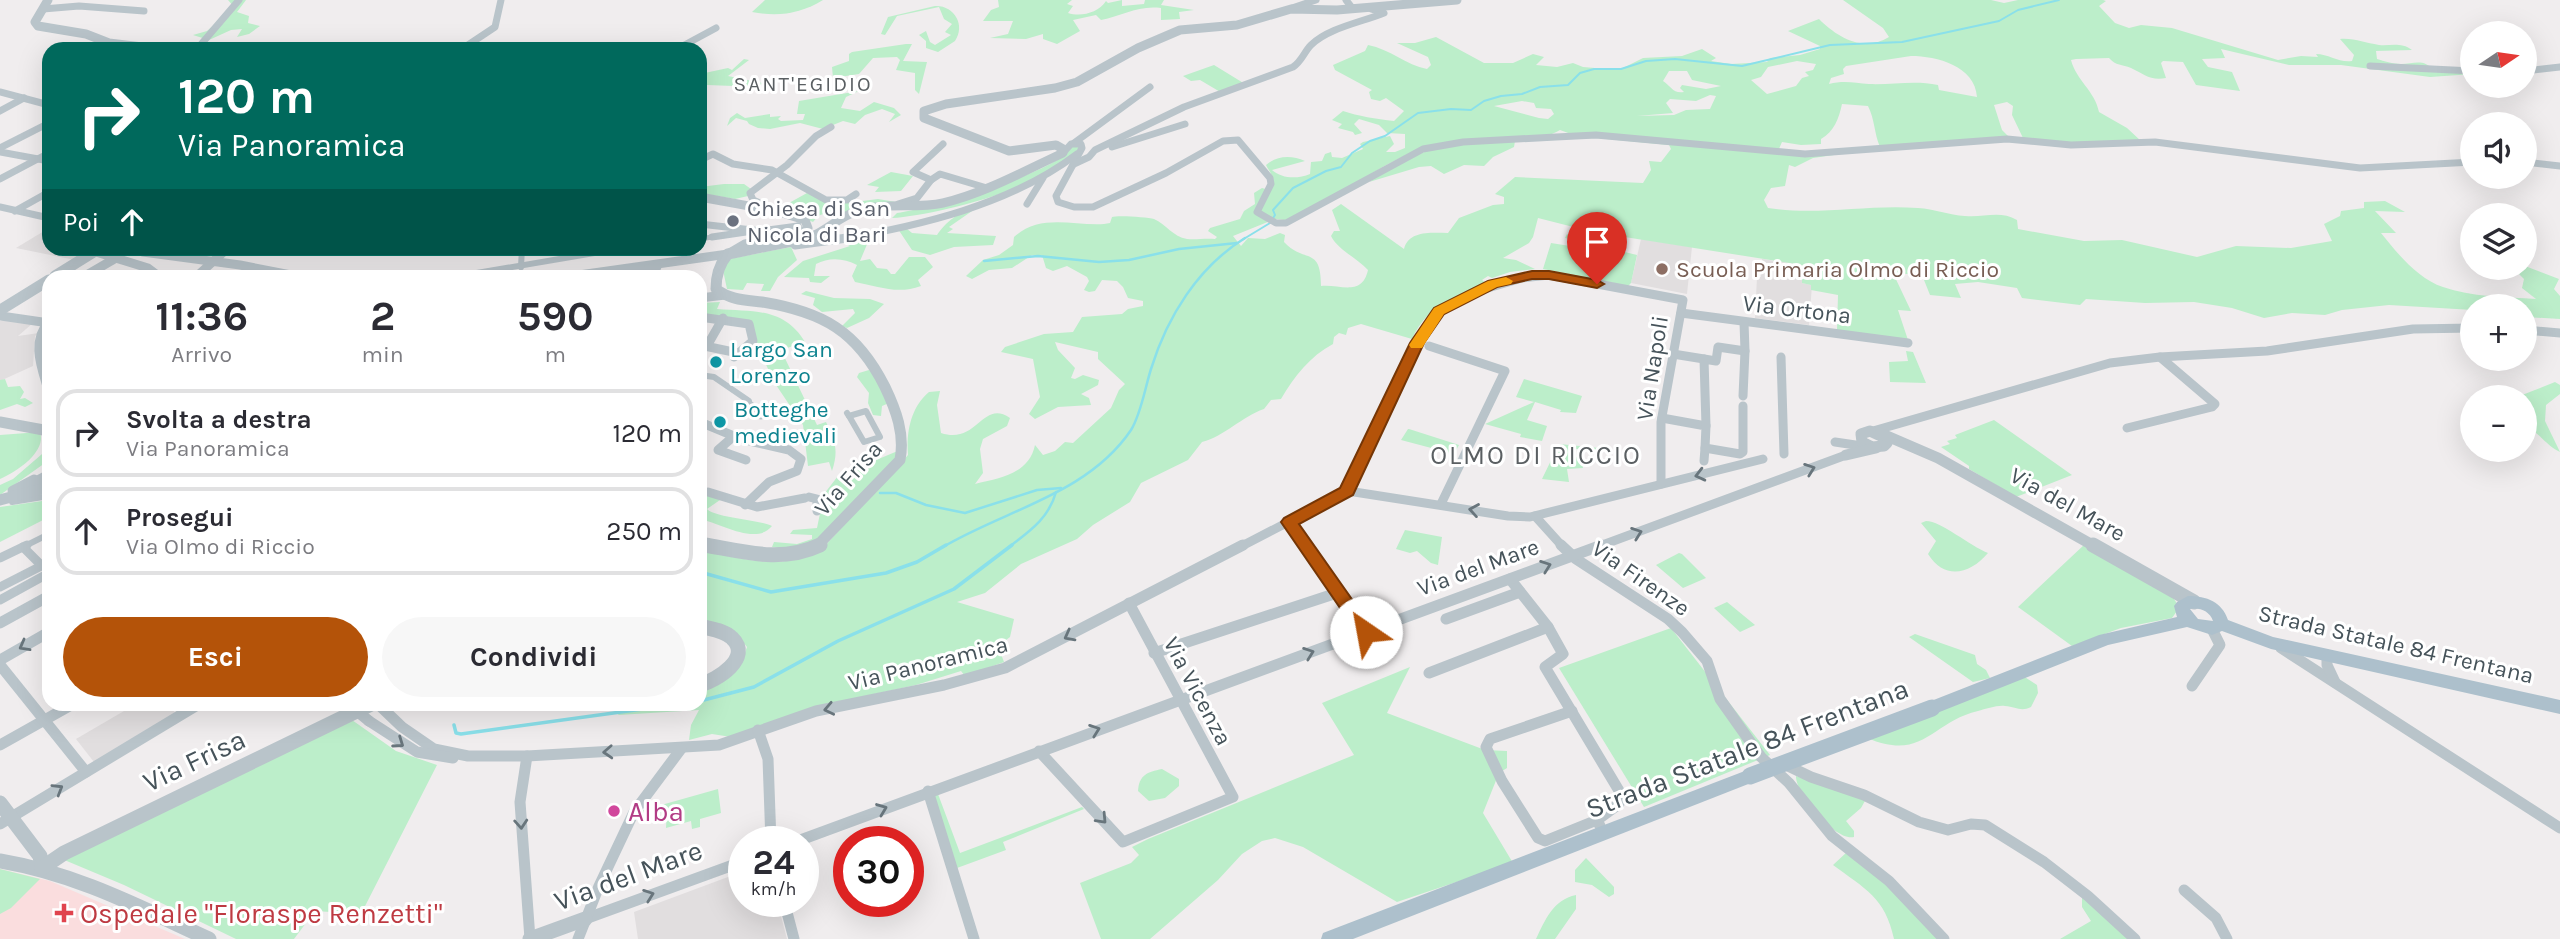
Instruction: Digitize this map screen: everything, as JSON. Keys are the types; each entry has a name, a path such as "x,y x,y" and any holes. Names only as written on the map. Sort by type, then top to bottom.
{"main road":[{"path":"2188,621 2182,613 2188,603 2214,609 2221,617 2217,627"},
{"name":"Strada Statale 84 Frentana","path":"1330,939 1600,827 1750,776 2105,639 2188,621 2271,643 2560,707"}],"street":[{"path":"48,0 34,22 38,26 86,34 106,42"},
{"path":"203,42 239,0"},
{"path":"473,42 496,28 500,19 501,0"},
{"path":"1063,153 1063,149 1056,145 1009,151 922,115 932,107 1055,88 1077,82 1169,33 1237,25 1316,0"},
{"path":"1346,0 1353,9"},
{"path":"1291,9 1353,9 1453,0"},
{"path":"43,9 79,6 144,11"},
{"path":"1074,164 1099,148 1184,107 1284,71 1299,63 1306,49 1327,35 1384,13 1367,8"},
{"path":"690,42 716,28"},
{"path":"2370,66 2460,70"},
{"path":"2538,70 2560,67"},
{"path":"891,206 930,206 987,188 1063,153 1133,97 1150,88"},
{"path":"0,92 42,103"},
{"path":"0,111 24,98"},
{"path":"1099,148 1121,145 1185,124"},
{"path":"0,150 42,127"},
{"path":"776,211 750,196 817,134 831,127"},
{"path":"1074,143 1081,144 1080,151 1056,196 1058,202 1087,208 1166,173 1223,141 1238,140 1270,178 1271,184 1257,212 1276,223 1296,220 1423,149 1463,142 1569,136 1596,135 1805,154 2007,139 2071,145 2155,142 2360,169 2460,163"},
{"path":"931,180 913,174 925,158 943,144"},
{"path":"0,150 42,160"},
{"path":"790,243 798,245 864,234 951,213 998,198 1044,175 1080,151"},
{"path":"707,157 713,155 733,164 777,173 792,184 819,197 845,202 856,194"},
{"path":"0,179 42,156"},
{"path":"2537,163 2560,166"},
{"path":"614,270 728,255 790,243 813,236 852,213 917,198 931,180 940,174 987,188"},
{"path":"1027,204 1044,175"},
{"path":"15,211 42,196"},
{"path":"707,198 776,211 805,220 809,226 806,232 728,255"},
{"path":"0,207 42,217"},
{"path":"707,225 739,227 752,231"},
{"path":"707,238 793,226 799,228 792,234 745,244 728,255 718,270 720,292 707,296"},
{"path":"65,270 88,256"},
{"path":"112,256 151,270"},
{"path":"171,256 263,270"},
{"path":"204,270 220,256"},
{"path":"521,267 522,256"},
{"path":"500,270 581,256"},
{"path":"95,270 116,258"},
{"path":"648,270 685,263 690,259"},
{"name":"Via Napoli","path":"1492,284 1532,275 1549,275 1683,300 1662,418 1661,484"},
{"path":"1503,288 1492,284 1439,311 1417,343 1348,486 1348,491 1508,516 1535,516 1763,459"},
{"path":"1,313 42,286"},
{"name":"Via Frisa","path":"707,545 783,557 804,554 820,545 900,460 902,452 896,412 887,390 877,371 848,333 823,316 801,308 720,292"},
{"path":"1,313 42,321"},
{"name":"Via Ortona","path":"1681,313 1908,343"},
{"path":"707,317 749,324 753,337 734,354 707,347"},
{"path":"707,342 723,318"},
{"path":"1705,448 1740,454 1743,452 1744,322"},
{"path":"1846,456 1898,426 2117,361 2267,351 2413,329 2460,328"},
{"path":"2537,331 2560,333"},
{"path":"42,332 38,355 42,369"},
{"path":"1429,346 1505,371 1441,504"},
{"path":"1673,354 1716,361 1717,346 1745,351"},
{"path":"38,355 42,354"},
{"path":"1781,356 1784,454"},
{"path":"2127,428 2212,407 2215,404 2160,357"},
{"path":"1704,359 1704,461"},
{"path":"707,376 714,377 749,401 748,404 761,415"},
{"path":"866,411 880,437 864,443 848,415 866,411"},
{"path":"1662,418 1706,426"},
{"path":"0,422 42,430"},
{"path":"707,425 735,437 797,454 801,459 801,464 790,475 761,488 745,505"},
{"path":"1877,440 1898,426"},
{"path":"735,437 718,450 746,460"},
{"name":"Via del Mare","path":"1877,440 1908,446 1938,458 2167,584 2188,603"},
{"name":"Via del Mare","path":"819,833 1846,456"},
{"path":"0,501 42,485"},
{"name":"Via Panoramica","path":"385,711 402,727 434,749 467,756 527,756 719,745 816,711 944,685 1005,668 1348,491"},
{"path":"708,492 757,507 807,498 817,499 817,511"},
{"name":"Via Firenze","path":"1535,516 1549,534 1573,556 1668,619 1707,661 1720,699 1755,750 1789,783 1832,836 1889,881 1944,939"},
{"path":"1289,522 1366,632"},
{"path":"0,558 42,538"},
{"path":"23,547 42,561"},
{"path":"0,587 42,566"},
{"path":"0,600 42,577"},
{"path":"1510,579 1548,627 1563,654 1545,667 1572,711 1621,794 1619,804 1600,827 1545,841 1538,838 1502,781 1486,747 1490,739 1572,711"},
{"path":"1154,653 1340,592"},
{"path":"1446,619 1520,592"},
{"path":"0,623 42,600"},
{"name":"Via Vicenza","path":"1039,751 1124,842 1233,797 1129,603"},
{"path":"1429,673 1548,627"},
{"path":"2192,686 2220,645 2217,627"},
{"path":"707,628 729,636 735,641 738,650 727,673 707,683"},
{"path":"42,636 0,662 86,772"},
{"path":"2271,643 2560,828"},
{"path":"2328,655 2328,666 2335,682"},
{"path":"0,745 60,711"},
{"path":"5,821 182,711"},
{"path":"356,711 405,749 432,758 467,756"},
{"name":"Via Frisa","path":"42,868 64,853 100,835 357,711"},
{"path":"758,730 768,759 770,826"},
{"path":"578,939 634,812 681,749"},
{"path":"1755,750 1811,777 1864,795 1919,822 1948,830 1972,824 1985,825 2034,856 2088,896 2134,939"},
{"path":"527,756 520,802 530,939"},
{"path":"928,792 974,939"},
{"path":"0,803 5,821 40,856 42,868"},
{"path":"0,861 42,868 96,887 209,939"},
{"name":"Via del Mare","path":"530,939 728,867"},
{"path":"2185,890 2216,916 2227,939"},
{"path":"788,917 794,939"}],"shaded area":[{"path":"42,232 42,253 16,248"},
{"name":"Scuola Primaria Olmo di Riccio","path":"1641,239 1692,247 1687,294 1631,283"},
{"path":"55,256 82,256 75,260"},
{"path":"1762,259 1802,265 1802,283 1812,285 1809,325 1755,318 1757,277 1761,277"},
{"path":"7,319 33,323 18,336 39,333 35,336 33,366 0,381 0,321"},
{"path":"124,711 175,713 94,762 76,739"},
{"name":"Ospedale \"Floraspe Renzetti\"","path":"0,869 50,881 185,939 0,939"},
{"path":"728,877 728,917 781,917 787,939 638,939 634,912"}],"green space":[{"path":"228,0 246,0 237,12 249,16 248,23 260,26 249,34 237,37 242,29 231,30 209,40 193,35 207,31 234,7"},
{"path":"765,0 823,0 789,13 752,12"},
{"path":"998,0 1072,0 1067,4 1073,6 1068,13 1078,15 1094,11 1106,1 1108,3 1122,0 1122,6 1144,4 1145,0 1164,0 1161,5 1194,10 1179,12 1180,19 1161,20 1161,8 1153,7 1101,20 1096,15 1073,20 1080,31 1057,44 1043,39 1043,34 1026,39 990,38 1008,34 1013,21 983,21 991,10 999,7"},
{"path":"1843,0 1991,0 2004,3 2018,0 2103,0 2106,1 2099,6 2115,23 2129,28 2141,25 2172,28 2278,60 2301,56 2318,57 2316,54 2352,61 2354,55 2340,39 2350,39 2379,45 2400,45 2412,50 2376,51 2377,59 2383,61 2398,64 2423,63 2434,71 2460,75 2430,77 2341,65 2289,65 2221,49 2225,58 2202,59 2208,67 2232,72 2240,91 2196,85 2183,62 2163,61 2161,63 2166,78 2156,79 2117,64 2109,58 2076,59 2071,60 2073,67 2094,98 2099,112 2127,128 2141,141 2071,144 2023,138 2012,115 2013,106 2007,102 1994,105 2002,130 2009,137 1880,147 1868,106 1842,104 1835,124 1821,139 1821,144 1782,142 1778,151 1600,134 1571,134 1560,130 1516,141 1446,143 1431,146 1397,159 1293,221 1275,219 1233,236 1241,246 1248,238 1265,239 1280,233 1285,235 1284,242 1291,249 1315,260 1321,286 1356,286 1361,284 1368,270 1338,246 1331,236 1334,231 1340,231 1332,210 1341,204 1404,249 1411,238 1428,233 1448,233 1459,218 1493,205 1504,204 1504,197 1495,194 1515,177 1643,183 1651,170 1649,161 1661,162 1671,149 1669,145 1596,138 1542,140 1603,136 1797,154 1834,155 1813,158 1795,167 1789,165 1785,186 1771,188 1764,200 1768,208 1806,211 1899,207 1965,216 2004,215 2017,220 2018,229 2084,241 2122,240 2197,257 2236,246 2291,248 2332,241 2324,224 2340,216 2341,211 2364,208 2364,202 2385,201 2405,212 2375,211 2396,233 2381,233 2401,257 2434,283 2473,294 2460,294 2460,309 2389,305 2342,310 2325,315 2292,313 2264,318 2232,308 2194,302 2145,303 2086,299 2080,305 2022,298 2017,288 1978,282 1955,284 1961,298 1930,295 1922,275 1893,273 1911,311 1898,310 1908,340 1837,330 1838,295 1811,290 1811,285 1802,283 1802,265 1593,232 1538,218 1529,243 1503,258 1516,260 1535,269 1510,272 1492,278 1488,276 1482,280 1485,282 1434,310 1418,327 1412,339 1361,324 1348,328 1346,335 1339,333 1334,337 1333,344 1303,368 1281,399 1271,400 1264,409 1202,442 1188,460 1141,483 1130,502 1093,525 1077,539 1021,564 985,593 957,602 1014,619 1010,637 998,646 1004,662 965,676 961,671 916,685 810,708 731,737 712,734 689,740 691,725 698,711 707,711 707,688 730,676 747,647 726,629 707,622 707,551 778,562 808,556 823,548 908,455 911,420 918,405 929,392 940,391 937,405 941,433 963,433 993,414 1010,418 1007,426 983,439 980,449 983,473 975,484 1003,477 1020,469 1032,455 1035,445 1043,455 1055,451 1065,442 1073,443 1111,408 1119,390 1125,384 1098,359 1098,352 1055,342 1058,350 1075,368 1071,378 1083,375 1099,380 1098,385 1081,394 1089,398 1091,405 1058,407 1035,419 1029,414 1040,397 1033,359 1001,352 1005,347 1044,334 1073,332 1082,317 1122,314 1128,309 1143,306 1143,301 1128,298 1117,281 1102,280 1095,291 1084,290 1089,281 1087,277 1067,266 1053,271 1046,268 1042,255 1032,255 1012,268 989,270 972,279 966,276 983,260 999,255 1013,245 1014,237 1024,230 1035,225 1057,222 1104,224 1110,223 1112,217 1133,216 1154,219 1182,238 1215,239 1217,237 1208,231 1210,228 1240,219 1244,211 1255,204 1254,193 1262,188 1269,190 1272,186 1273,179 1266,165 1275,159 1290,157 1305,161 1272,170 1285,177 1300,177 1310,174 1311,162 1322,161 1325,154 1331,152 1332,157 1342,158 1363,149 1360,144 1363,142 1390,136 1394,144 1386,152 1405,148 1405,134 1387,133 1379,125 1359,119 1354,124 1362,133 1355,135 1338,128 1342,124 1332,120 1343,111 1394,121 1404,111 1386,98 1380,101 1371,99 1369,92 1372,90 1335,70 1333,65 1365,51 1368,45 1427,69 1431,65 1428,57 1397,43 1415,43 1436,37 1484,63 1513,63 1533,54 1544,57 1536,65 1557,67 1573,63 1583,67 1619,70 1643,58 1682,56 1702,49 1716,58 1711,61 1731,64 1767,62 1770,58 1800,55 1820,49 1820,46 1788,31 1819,19 1834,32 1851,41 1879,42 1889,37 1883,28","holes":["1911,56 1932,58 1962,70 1975,86 1977,97 1939,90 1938,85 1929,84 1829,84 1831,78 1844,74 1843,69 1846,66","1797,61 1816,64 1813,70 1805,72 1809,76 1802,78 1796,86 1767,94 1751,80 1761,77 1768,67","1669,71 1687,71 1692,80 1721,86 1706,89 1682,85 1680,88 1684,92 1680,92 1663,81","1710,95 1716,96 1710,109 1686,110 1674,115 1637,116 1673,113 1666,103 1670,99 1696,101","1522,101 1534,103 1536,108 1551,109 1554,114 1548,119 1539,118 1494,106"]},
{"path":"935,6 948,9 953,12 959,23 955,41 938,52 926,48 926,41 919,35 926,31 930,42 935,45 951,35 945,32 952,24 944,19 939,7 897,16 885,35 881,34 888,17"},
{"path":"912,44 903,61 927,62 919,94 915,90 915,73 896,70 900,60 897,57 873,58 859,74 833,78 832,67 849,61 849,54 852,52"},
{"path":"744,59 749,60 728,76 762,83 760,87 707,85 707,72 728,68 732,70"},
{"path":"1214,65 1245,84 1222,93 1200,80 1191,81 1183,76"},
{"path":"859,91 846,97 841,108 860,111 874,102 894,108 901,115 889,122 895,114 882,109 865,115 855,124 843,121 823,129 800,123 770,129 758,128 736,118 727,126 730,118 737,113 745,118 770,114 770,117 781,116 778,119 781,121 803,120 805,114 797,114 799,101"},
{"path":"1515,141 1514,147 1493,157 1484,166 1464,165 1444,174 1431,166 1419,167 1369,182 1400,162 1439,146"},
{"path":"1072,146 1080,146 1067,160 1047,174 1022,186 937,211 892,218 897,213 963,197 1021,177 1063,156"},
{"path":"891,172 913,176 901,191 875,192 879,187 867,185"},
{"path":"744,184 751,189 748,196 735,199 707,194 707,186"},
{"path":"807,193 847,203 878,199 896,202 846,212 828,212 818,216 813,222 780,208"},
{"path":"975,209 949,227 953,229 947,233 996,236 993,245 954,247 930,255 912,250 898,229 906,228 912,233 937,235 953,218"},
{"path":"1567,234 1584,242 1637,255 1631,283 1628,286 1543,269 1551,243 1576,247 1577,241 1565,238"},
{"path":"867,238 868,242 860,261 870,259 877,268 887,269 891,274 895,274 909,257 925,257 933,267 918,280 921,286 896,290 855,282 852,276 857,265 836,259 816,264 814,276 830,276 821,283 810,282 809,278 784,277 803,261 850,246 838,240"},
{"path":"791,247 797,260 778,277 770,291 761,291 764,284 747,283 743,290 727,289 723,270 729,259"},
{"path":"2537,271 2559,279 2554,289 2560,296 2560,319 2537,318 2537,294 2530,294 2522,288 2524,280 2537,280"},
{"path":"806,291 834,298 870,299 884,304 869,318 847,328 842,326 855,313 853,309 822,312 813,305 815,298 801,294"},
{"path":"720,302 717,309 777,317 797,331 805,342 781,350 817,425 826,422 832,435 836,451 832,471 829,462 808,466 803,425 774,382 746,321 707,317 707,303"},
{"path":"1906,351 1913,352 1926,383 1890,382 1889,362 1908,361"},
{"path":"873,371 889,403 882,406 881,416 873,415 868,403 869,393 857,377 859,373"},
{"path":"5,379 8,387 20,386 24,392 20,399 25,398 33,403 25,407 17,404 0,410 0,380"},
{"path":"1524,379 1582,396 1576,413 1560,412 1561,410 1535,402 1527,420 1547,426 1542,441 1520,437 1521,434 1485,424 1534,402 1516,397"},
{"path":"2555,382 2560,385 2560,394 2546,405 2545,421 2560,452 2537,434 2537,389"},
{"path":"1994,420 2072,475 2016,497 1969,469 1969,466 1941,447 1950,444 1947,441 1957,438 1955,435"},
{"path":"1408,429 1459,445 1454,454 1401,440"},
{"path":"40,432 41,439 35,454 14,472 0,479 0,435"},
{"path":"1559,444 1600,450 1575,449 1574,457 1582,458 1583,468 1567,469 1569,482 1542,479"},
{"path":"900,450 898,456 819,541 788,549 772,547 774,542 797,544 812,539 812,535 790,534 793,530 817,528 824,494 838,476"},
{"path":"42,454 42,465 0,495 0,485 13,479"},
{"path":"707,494 720,500 707,509"},
{"path":"42,501 42,521 0,542 0,507"},
{"path":"707,509 772,526 757,534 707,521"},
{"path":"1926,521 1939,525 1988,553 1966,570 1958,572 1942,568 1928,554 1936,541 1921,523"},
{"path":"1405,530 1442,537 1438,565 1431,563 1417,551 1410,553 1396,549"},
{"path":"2085,544 2167,589 2176,602 2177,611 2172,618 2121,628 2072,646 2018,607"},
{"path":"1679,553 1706,578 1683,588 1656,565"},
{"path":"1727,602 1755,625 1740,632 1714,608"},
{"path":"1671,628 1770,755 1644,807 1559,668"},
{"path":"1915,634 1975,655 1977,664 1986,670 1990,678 1973,682 1909,637"},
{"path":"1410,667 1387,713 1485,750 1507,751 1507,768 1499,773 1483,813 1513,863 1397,902 1303,847 1275,838 1262,841 1242,854 1218,880 1150,939 1101,939 1080,883 1131,863 1139,855 1132,847 1148,839 1354,755 1322,703"},
{"path":"2023,676 2037,685 2038,693 2031,707 2021,709 2002,706 1978,711 1962,716 1915,743 1886,744 1867,738"},
{"path":"620,711 683,711 618,715"},
{"path":"352,720 396,751 437,765 361,914 315,911 294,939 236,939 124,885 62,859"},
{"path":"1162,769 1179,779 1179,786 1165,798 1149,801 1138,791 1140,781 1148,773"},
{"path":"1796,776 1866,799 1861,808 1846,821 1854,831 1854,837 1846,837 1837,832 1818,815 1802,793"},
{"path":"718,789 721,813 700,819 700,827 692,829 691,821 666,828 667,811 639,817 640,811"},
{"path":"938,794 960,853 1082,807 1084,809 1003,842 1006,850 957,868 934,795"},
{"path":"1847,852 1877,873 1943,939 1894,939 1879,903 1833,865"},
{"path":"1586,858 1614,887 1614,894 1609,897 1592,885 1575,882 1575,870"},
{"path":"0,869 40,879 11,908 0,914"},
{"path":"1576,895 1576,909 1555,939 1536,939 1556,906"},
{"path":"2082,896 2131,939 2060,939 2091,921 2082,907"}],"waterway":[{"path":"1243,239 1270,223 1275,215 1273,210 1293,188 1326,171 1341,167 1352,153 1370,141 1385,136 1418,113 1451,109 1471,110 1484,101 1501,96 1522,94 1540,87 1568,85 1580,73 1594,69 1621,69 1646,61 1675,59 1742,66 1830,45 1902,42 1999,21 2018,10 2059,0"},
{"path":"1056,492 1092,470 1113,452 1131,430 1158,350 1175,312 1213,263 1243,239"},
{"path":"984,261 1038,256 1099,262 1129,260 1179,249 1237,243"},
{"path":"880,493 896,493 926,505 965,513 1037,490 1061,488"},
{"path":"943,547 1056,492"},
{"path":"1009,547 1044,517 1056,492"},
{"path":"707,574 771,592 886,573 917,562 946,545"},
{"path":"707,699 754,687 838,641 954,589 1012,545"},
{"path":"454,725 456,733 461,734 628,711"}],"slow traffic":[{"path":"1417,345 1439,311 1492,284 1506,281"}],"place":[{"name":"Chiesa di San Nicola di Bari","path":"733,221"},
{"name":"Scuola Primaria Olmo di Riccio","path":"1662,269"},
{"name":"Largo San Lorenzo","path":"716,362"},
{"name":"Botteghe medievali","path":"720,422"},
{"name":"Alba","path":"614,811"},
{"name":"Ospedale \"Floraspe Renzetti\"","path":"64,913"}],"district":[{"name":"SANT'EGIDIO","path":"803,84"},
{"name":"OLMO DI RICCIO","path":"1536,455"}],"route":[{"path":"1366,632 1289,522 1348,491 1348,486 1417,343 1439,311 1492,284 1532,275 1549,275 1597,284"}]}
